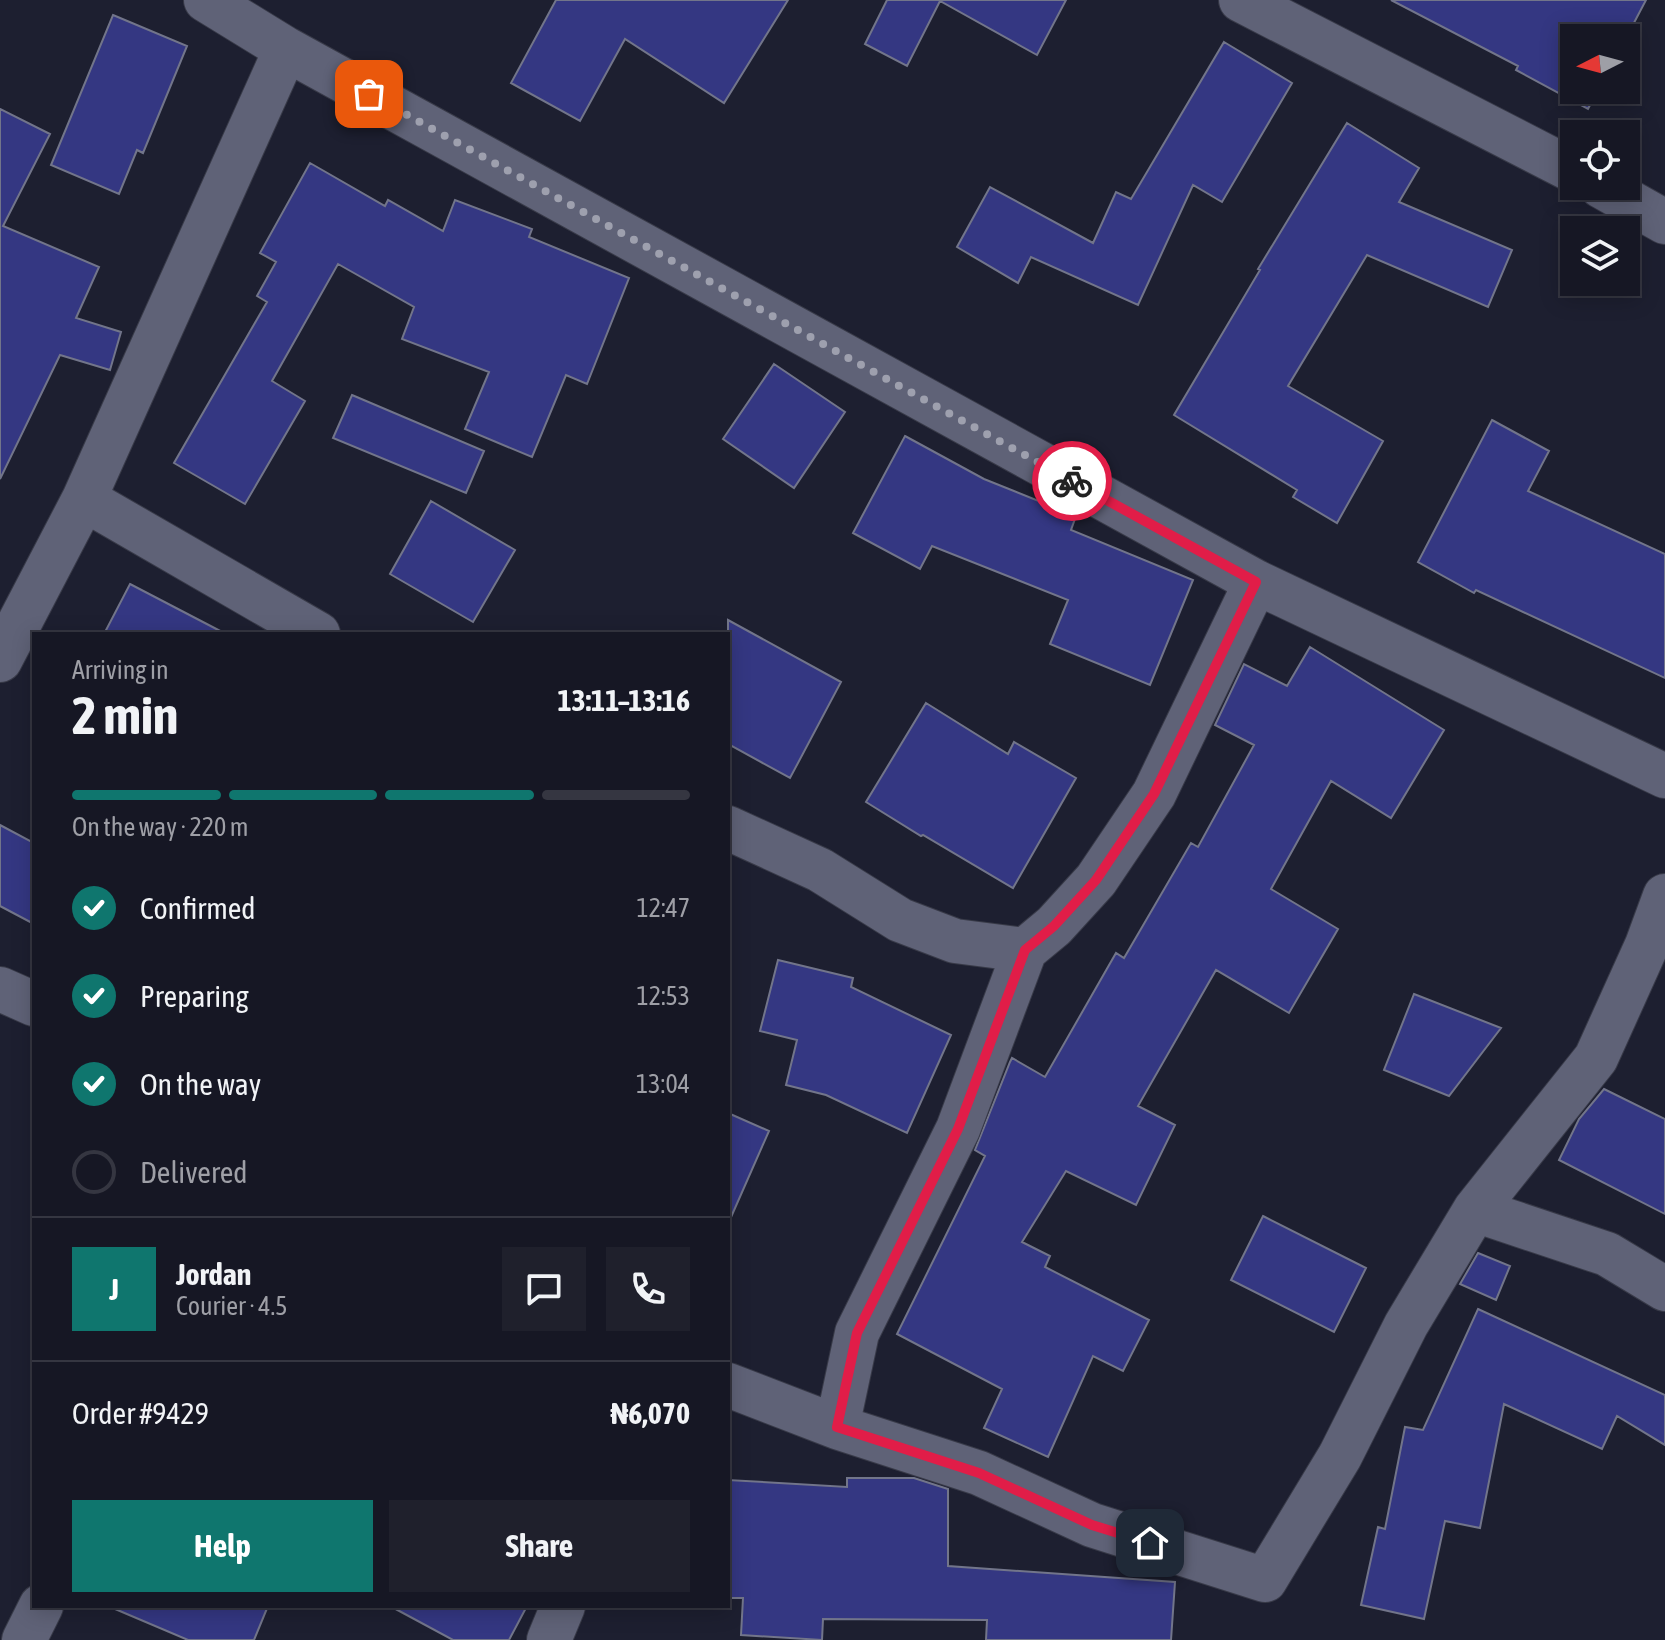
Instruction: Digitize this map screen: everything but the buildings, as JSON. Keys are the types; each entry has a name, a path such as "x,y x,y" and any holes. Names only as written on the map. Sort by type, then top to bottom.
{"street":[{"path":"206,0 286,49 1256,582 1665,776"},
{"path":"1241,0 1560,164"},
{"path":"0,660 84,499 286,49"},
{"path":"1626,200 1665,222"},
{"path":"84,499 315,632"},
{"path":"837,1427 857,1333 958,1129 1025,950 1054,926 1096,880 1154,794 1256,582"},
{"path":"730,829 820,870 900,920 955,941 1025,950"},
{"path":"730,1386 837,1427 979,1473 1092,1525 1265,1580 1340,1456 1406,1325 1475,1210 1596,1058 1647,945 1665,896"},
{"path":"0,989 32,1003"},
{"path":"1475,1210 1607,1254 1665,1289"},
{"path":"24,1640 40,1608"},
{"path":"549,1640 562,1608"}],"way so far":[{"path":"369,94 1072,481"}],"route":[{"path":"1072,481 1256,582 1154,794 1096,880 1054,926 1025,950 958,1129 857,1333 837,1427 979,1473 1092,1525 1150,1543"}]}
